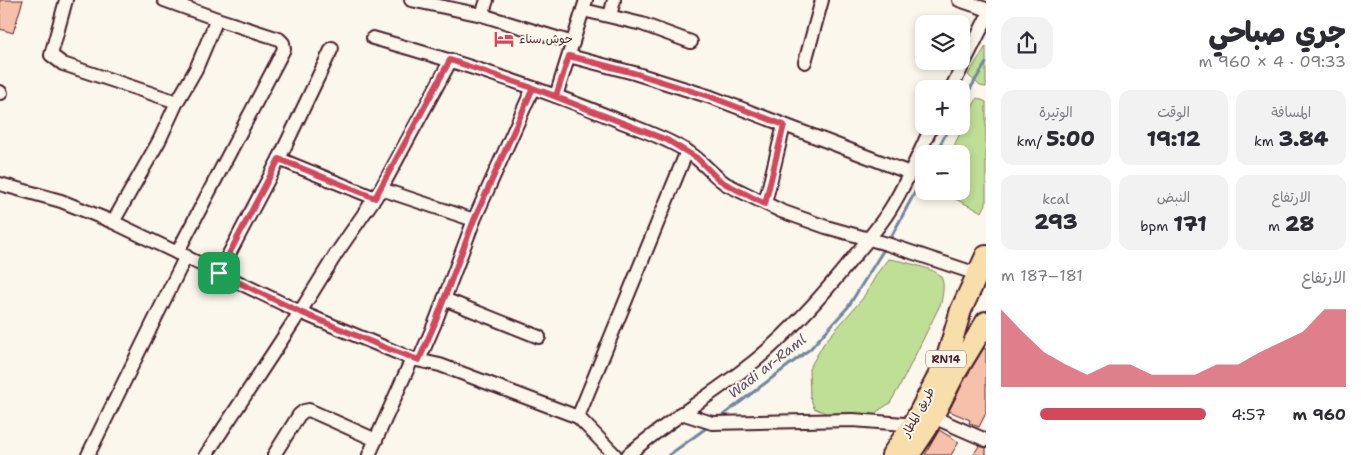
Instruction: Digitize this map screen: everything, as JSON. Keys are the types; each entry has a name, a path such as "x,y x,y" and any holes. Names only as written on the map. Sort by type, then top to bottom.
{"main road":[{"name":"طريق المطار","path":"910,455 924,423 946,361 956,323 986,256"},
{"path":"956,323 968,334 983,331"},
{"name":"طريق المطار","path":"892,455 924,423 983,331"}],"street":[{"path":"66,0 51,54 63,64 176,102"},
{"path":"88,455 181,254 284,49 283,43 279,39 217,20 164,0"},
{"path":"411,0 428,2 482,15 573,43"},
{"path":"482,15 487,0"},
{"path":"610,16 614,0"},
{"path":"805,62 822,0"},
{"path":"959,0 986,9"},
{"path":"556,96 585,5 610,16 656,28 691,42"},
{"path":"956,80 986,19"},
{"path":"113,222 159,141 176,102 196,69 217,20"},
{"path":"373,38 450,60 533,88 667,140 702,161 718,179 781,211 977,274"},
{"path":"219,273 279,159 332,48"},
{"path":"569,56 634,73 711,97 910,173"},
{"path":"206,455 336,254 378,193 450,60"},
{"path":"369,455 444,299 474,220 533,88"},
{"path":"765,204 784,125"},
{"path":"628,455 681,413 741,372 779,340 818,300 869,238 893,205 928,135"},
{"path":"578,417 687,151"},
{"path":"279,159 378,193 474,220"},
{"path":"0,184 61,201 113,222 300,312 416,360 440,365 578,417 615,455"},
{"path":"444,299 540,337"},
{"path":"274,455 299,415 309,410 376,440"},
{"path":"681,413 712,423 854,420 924,423 986,440"}],"green space":[{"path":"986,46 986,87 980,86 968,75"},
{"path":"977,98 986,102 986,204 982,212 957,200 970,200 970,145 954,145 959,135 970,135 970,113"},
{"path":"888,259 919,266 938,274 943,282 941,303 890,403 875,413 830,415 814,408 810,396 809,369 824,343 863,298"}],"building":[{"path":"0,0 23,0 13,33 0,29"},
{"path":"984,348 986,349 986,413 979,427 969,423 970,420 949,411"},
{"path":"939,430 959,442 951,455 925,455"},
{"path":"979,446 986,448 986,455 973,455"}],"waterway":[{"name":"Wadi ar-Raml","path":"970,89 986,63"},
{"name":"Wadi ar-Raml","path":"940,145 945,135"},
{"name":"Wadi ar-Raml","path":"889,241 915,192"},
{"name":"Wadi ar-Raml","path":"718,419 810,349 848,307 886,246"},
{"name":"Wadi ar-Raml","path":"669,455 709,426"}],"place":[{"name":"حوش سناء","path":"504,39"}],"route":[{"path":"569,56 634,73 711,97 784,125 765,204 718,179 705,164 667,140 533,88 474,220 419,360 412,359 300,312 219,273 279,159 375,198 450,60 498,75 556,96 569,56"}]}
